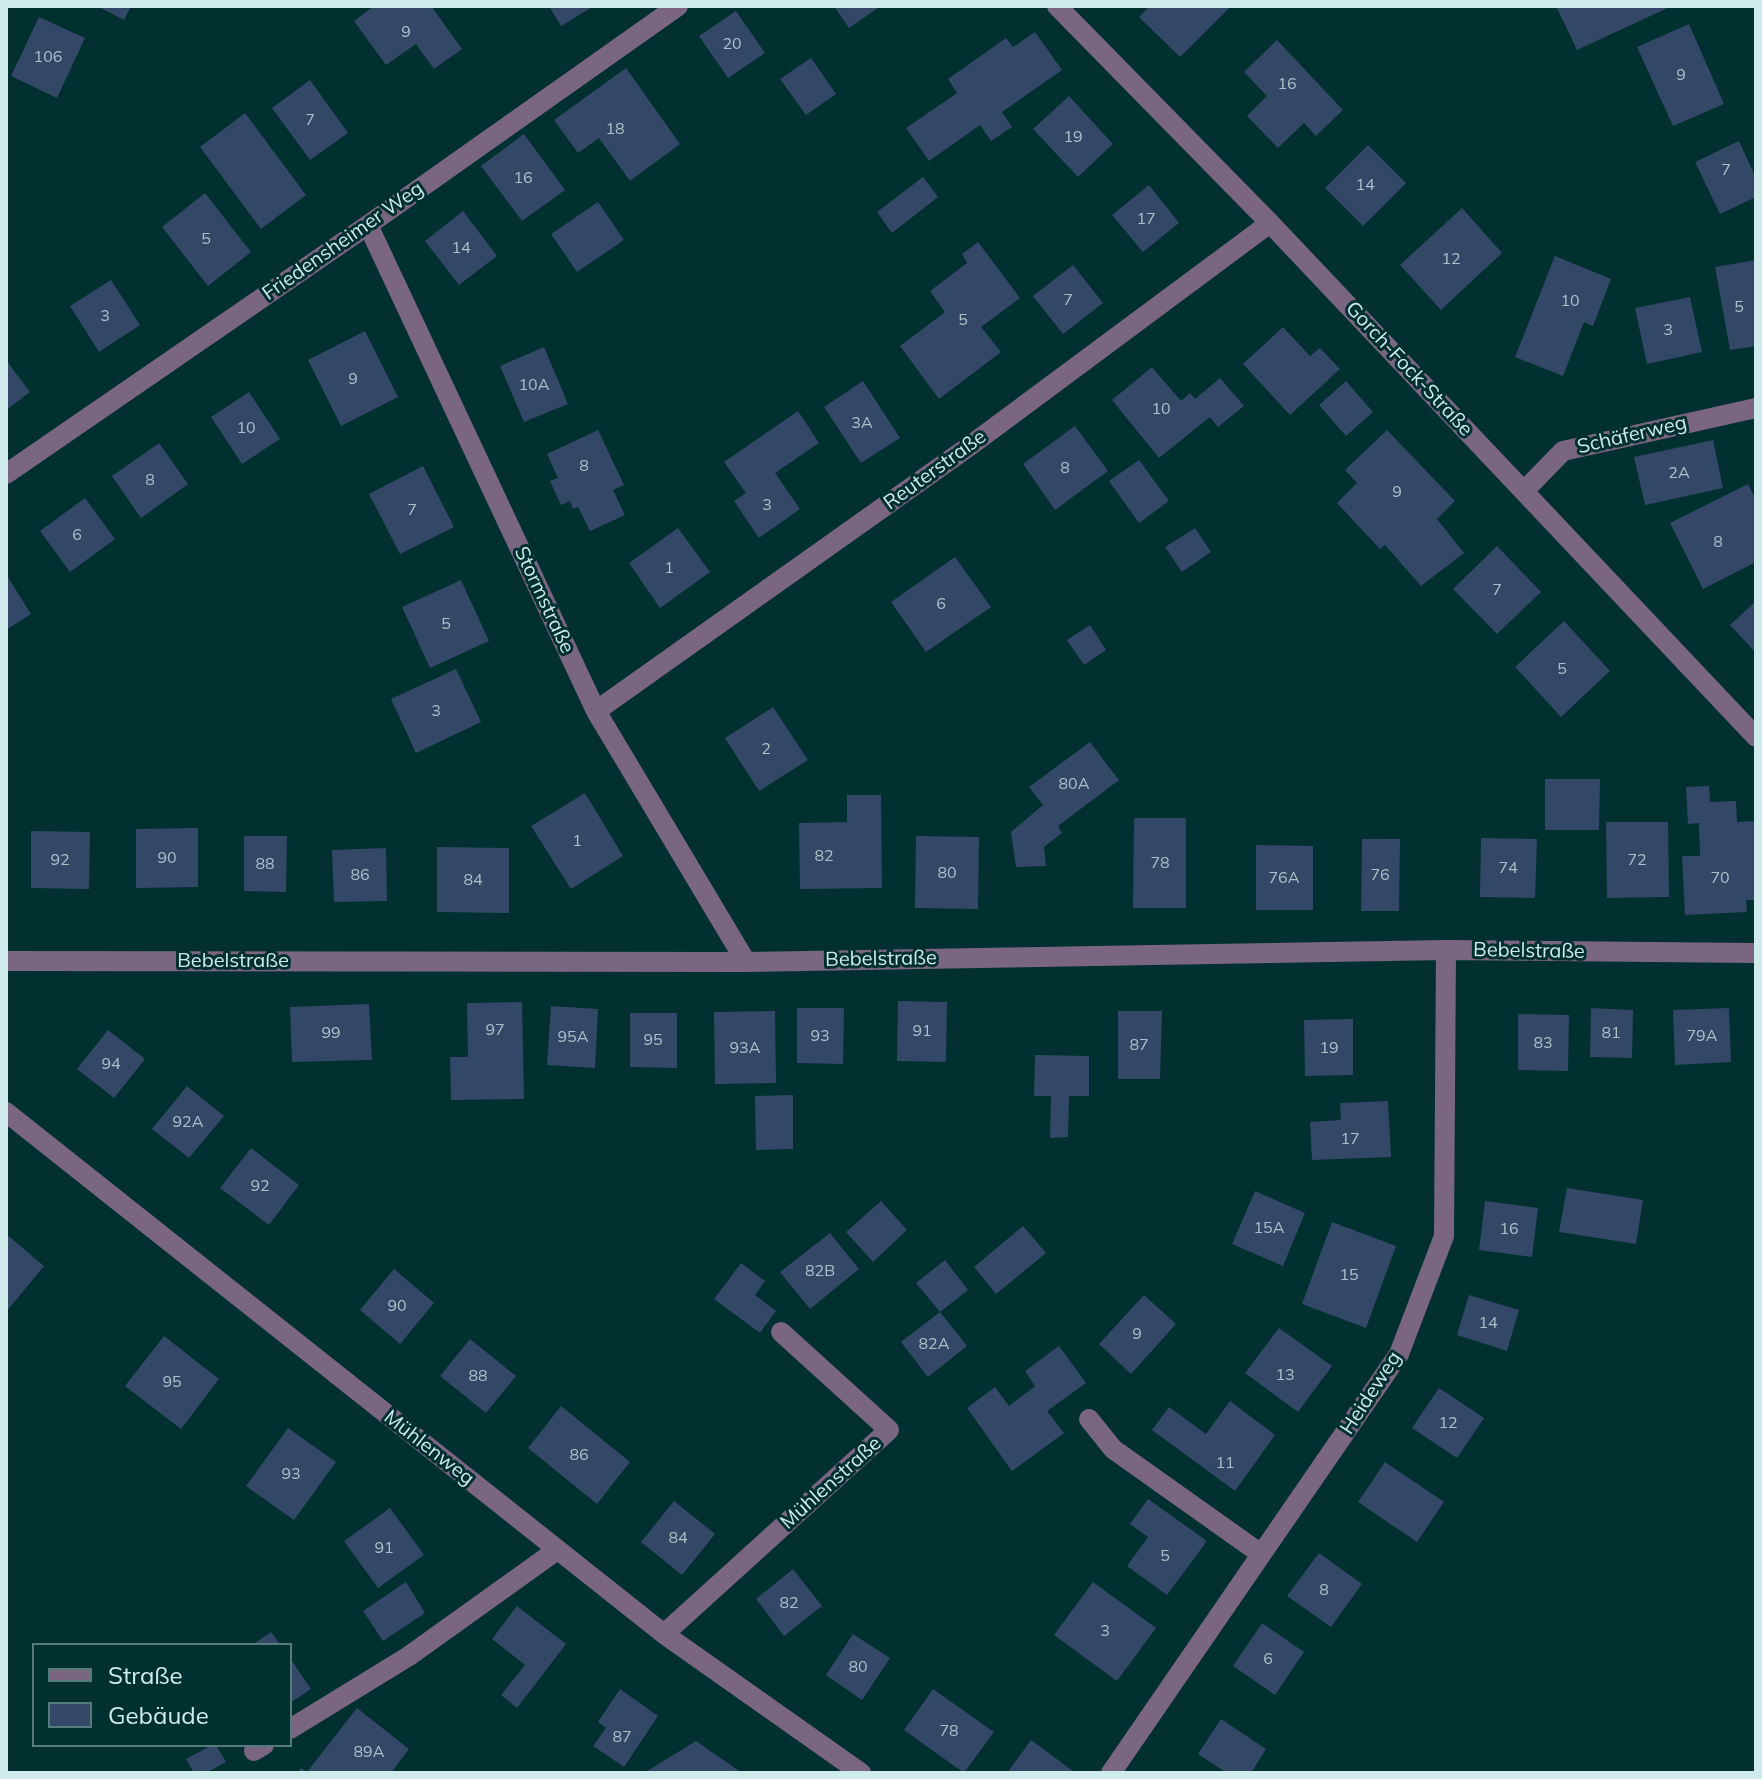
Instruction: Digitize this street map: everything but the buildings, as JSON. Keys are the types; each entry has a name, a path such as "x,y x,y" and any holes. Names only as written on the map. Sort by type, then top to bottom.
{"street":[{"name":"Friedensheimer Weg","path":"6,474 368,225 678,6"},
{"name":"Gorch-Fock-Straße","path":"1057,6 1270,223 1756,737"},
{"name":"Reuterstraße","path":"596,711 971,445 1270,223"},
{"name":"Stormstraße","path":"368,225 596,711 746,962"},
{"name":"Schäferweg","path":"1524,491 1563,451 1756,408"},
{"name":"Bebelstraße","path":"6,961 746,962 1446,950 1756,953"},
{"name":"Heideweg","path":"1111,1773 1399,1354 1444,1236 1446,950"},
{"name":"Mühlenweg","path":"6,1112 664,1634 861,1773"},
{"name":"Mühlenstraße","path":"664,1634 889,1430 781,1332"},
{"path":"1089,1419 1113,1449 1261,1554"},
{"path":"292,1728 409,1656 557,1550"}]}
